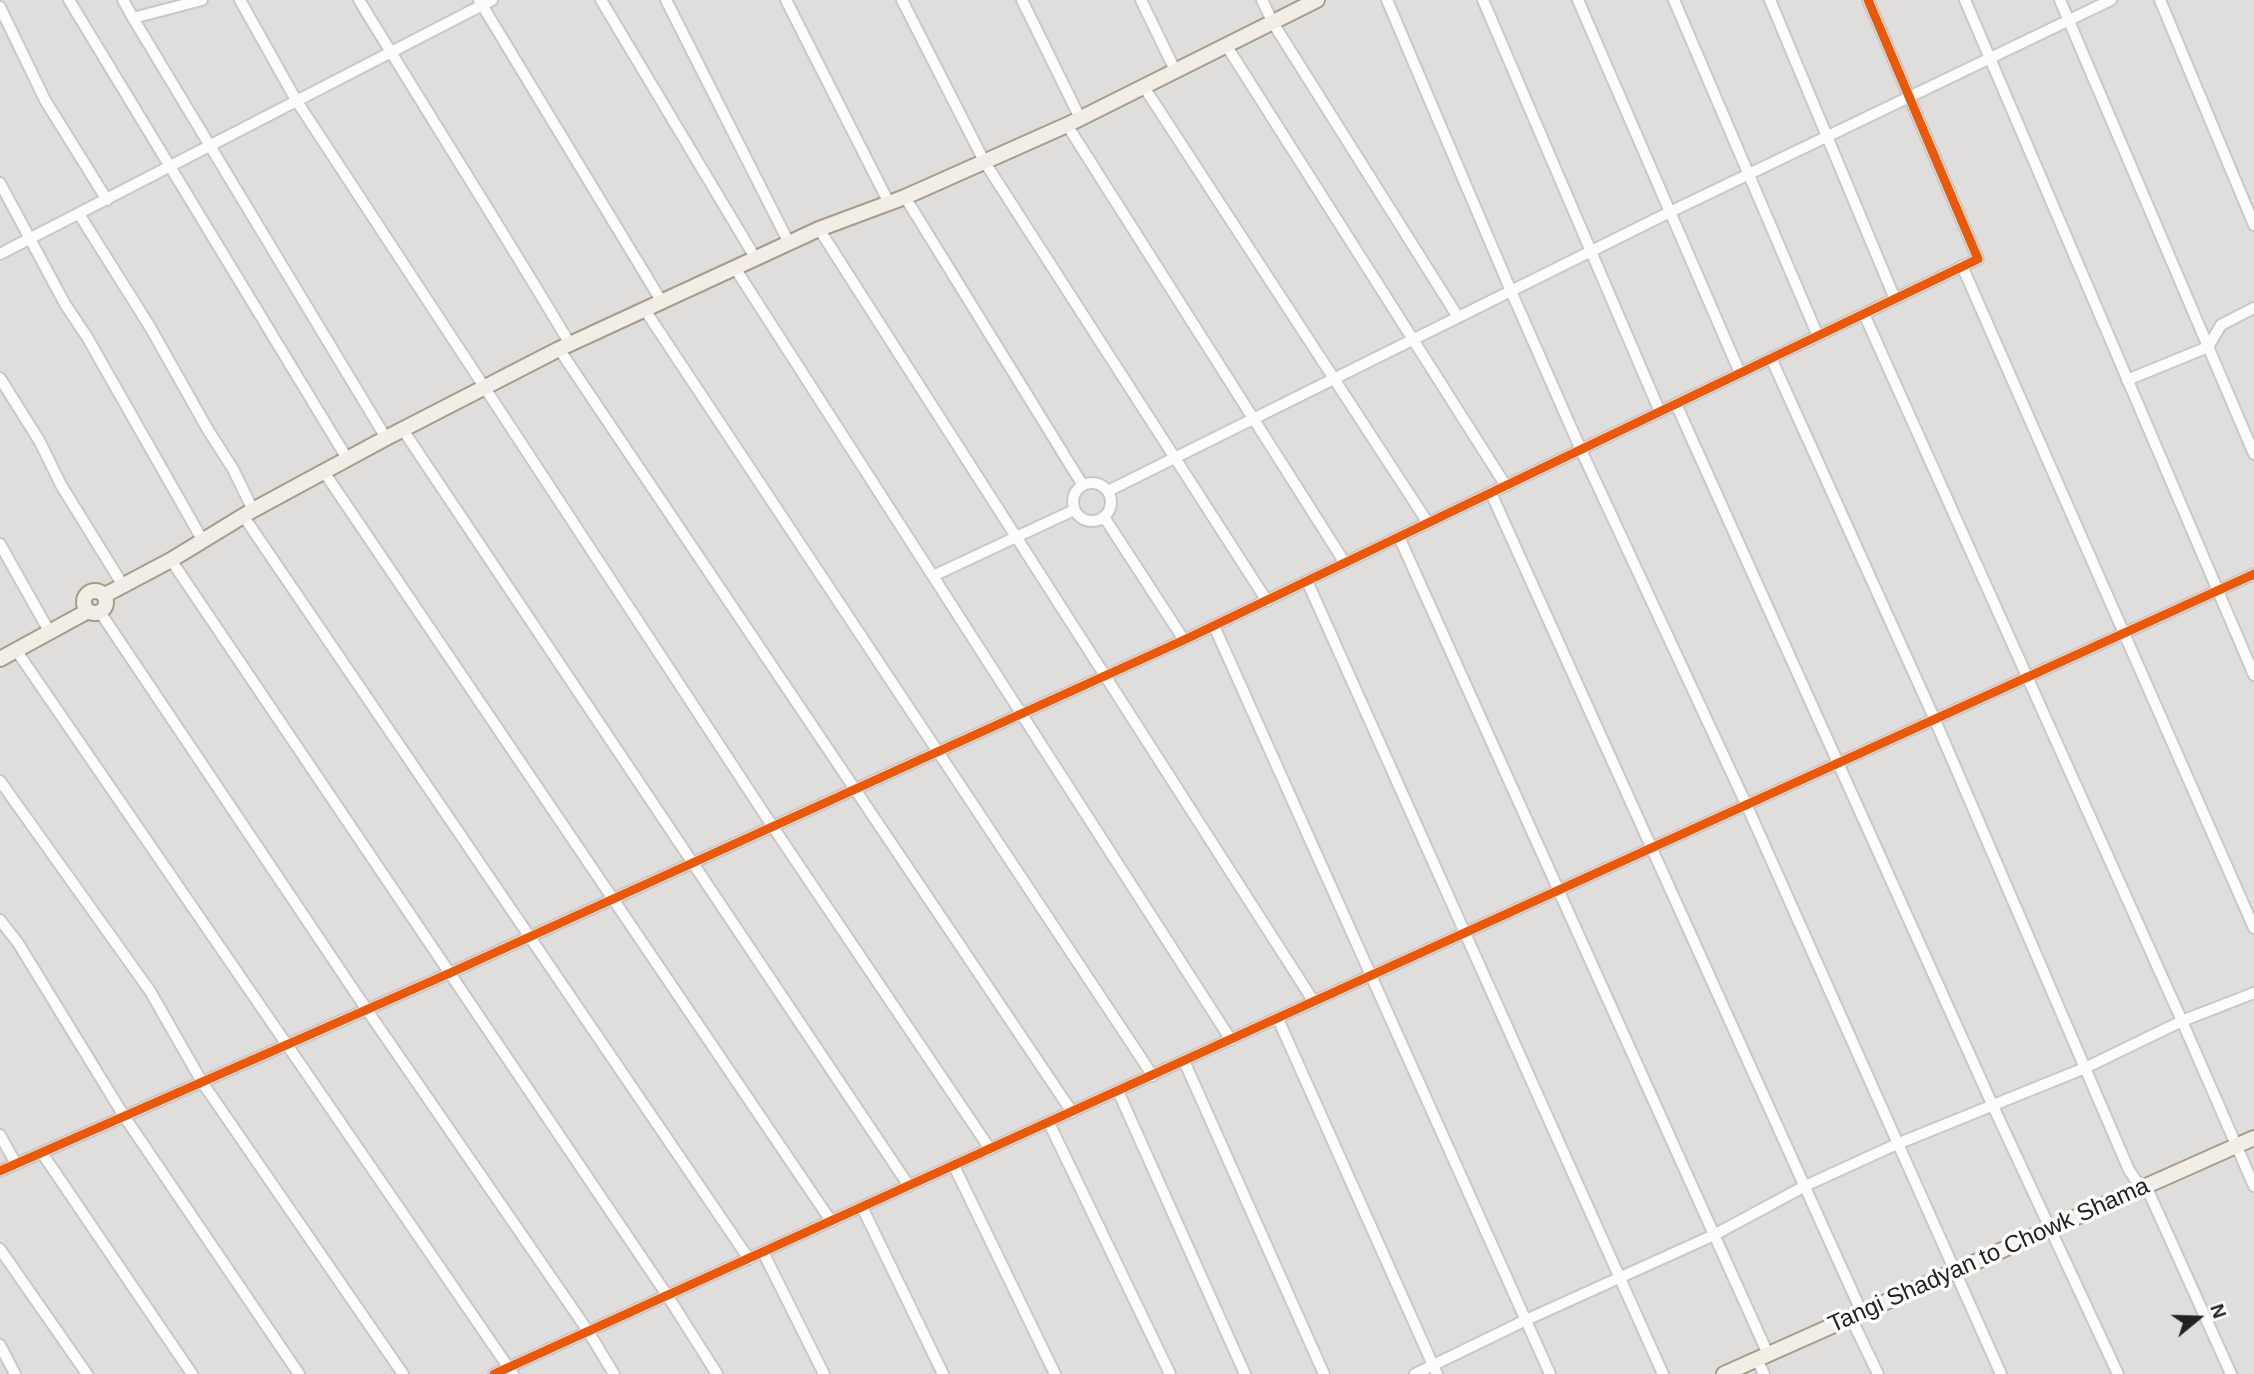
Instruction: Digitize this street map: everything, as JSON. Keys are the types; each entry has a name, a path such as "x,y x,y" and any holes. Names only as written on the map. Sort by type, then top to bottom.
{"main road":[{"path":"0,659 49,631 94,612 107,603 105,595 171,561 324,472 564,347 819,229 905,197 1074,121 1317,0"},
{"name":"Tangi Shadyan to Chowk Shama","path":"1724,1374 2254,1138"}],"street":[{"path":"69,0 348,460"},
{"path":"123,0 386,438"},
{"path":"133,18 202,0"},
{"path":"240,0 296,100 773,827 990,1149"},
{"path":"359,0 491,212 564,347 1072,1112"},
{"path":"601,0 755,259"},
{"path":"666,0 789,243"},
{"path":"786,0 889,203"},
{"path":"902,0 984,160 1266,601"},
{"path":"1022,0 1074,121 1253,419 1345,563"},
{"path":"1140,0 1175,70"},
{"path":"1262,0 1273,23 1458,317"},
{"path":"1387,0 1581,450 1746,806 2001,1374"},
{"path":"1483,0 1660,412"},
{"path":"1578,0 1740,373"},
{"path":"1674,0 1818,336"},
{"path":"1770,0 1895,299"},
{"path":"0,1171 450,973 1184,640 1978,259 1868,0"},
{"path":"1965,0 2254,675"},
{"path":"2060,0 2254,454"},
{"path":"1108,491 1670,212 2111,0"},
{"path":"2160,0 2254,225"},
{"path":"0,254 485,2 662,302"},
{"path":"0,7 45,100 107,200"},
{"path":"1226,45 1506,486"},
{"path":"1144,87 1428,523"},
{"path":"0,183 65,304 87,337 203,541"},
{"path":"905,197 1082,484"},
{"path":"79,214 150,327 233,469 249,514 748,1259"},
{"path":"819,229 1314,1002"},
{"path":"1962,266 2254,928"},
{"path":"734,268 1231,1040"},
{"path":"2127,380 2208,346 2221,325 2254,308"},
{"path":"645,310 1153,1076"},
{"path":"1864,314 2254,1186"},
{"path":"1771,358 1935,720 2129,1170 2143,1187 2231,1374"},
{"path":"0,378 40,442 61,485 109,558 124,587"},
{"path":"1676,404 1992,1104 2118,1374"},
{"path":"403,430 909,1186"},
{"path":"324,472 831,1221"},
{"path":"1096,482 1108,491 1111,504 1104,517 1091,522 1084,520 1074,510 1073,495 1082,484 1096,482"},
{"path":"1491,493 1805,1186 1878,1374"},
{"path":"933,576 1074,510"},
{"path":"1104,517 1184,640"},
{"path":"1399,537 1714,1235 1763,1357 1764,1374"},
{"path":"0,544 49,631"},
{"path":"171,561 667,1295 717,1374"},
{"path":"494,1374 511,1371 588,1331 2254,574"},
{"path":"1307,581 1663,1374"},
{"path":"94,612 588,1331 614,1374"},
{"path":"1214,626 1550,1374"},
{"path":"16,650 511,1371"},
{"path":"0,781 150,991 202,1082 403,1374"},
{"path":"0,919 18,943 124,1116 299,1374"},
{"path":"1415,1374 1435,1370 1526,1320 1714,1235 1805,1186 1897,1144 2085,1068 2182,1021 2254,992"},
{"path":"1278,1018 1435,1370"},
{"path":"1184,1061 1324,1374"},
{"path":"1118,1091 1245,1374"},
{"path":"1049,1123 1170,1374"},
{"path":"0,1135 16,1164"},
{"path":"42,1153 192,1374"},
{"path":"954,1166 1055,1374"},
{"path":"862,1207 943,1374"},
{"path":"0,1249 87,1374"},
{"path":"763,1252 824,1374"},
{"path":"0,1345 15,1374"}],"shaded area":[{"path":"0,0 2254,0 2254,1374 0,1374"}],"cycle path":[{"path":"0,1171 450,973 1184,640 1978,259 1868,0"},
{"path":"494,1374 2254,574"}]}
